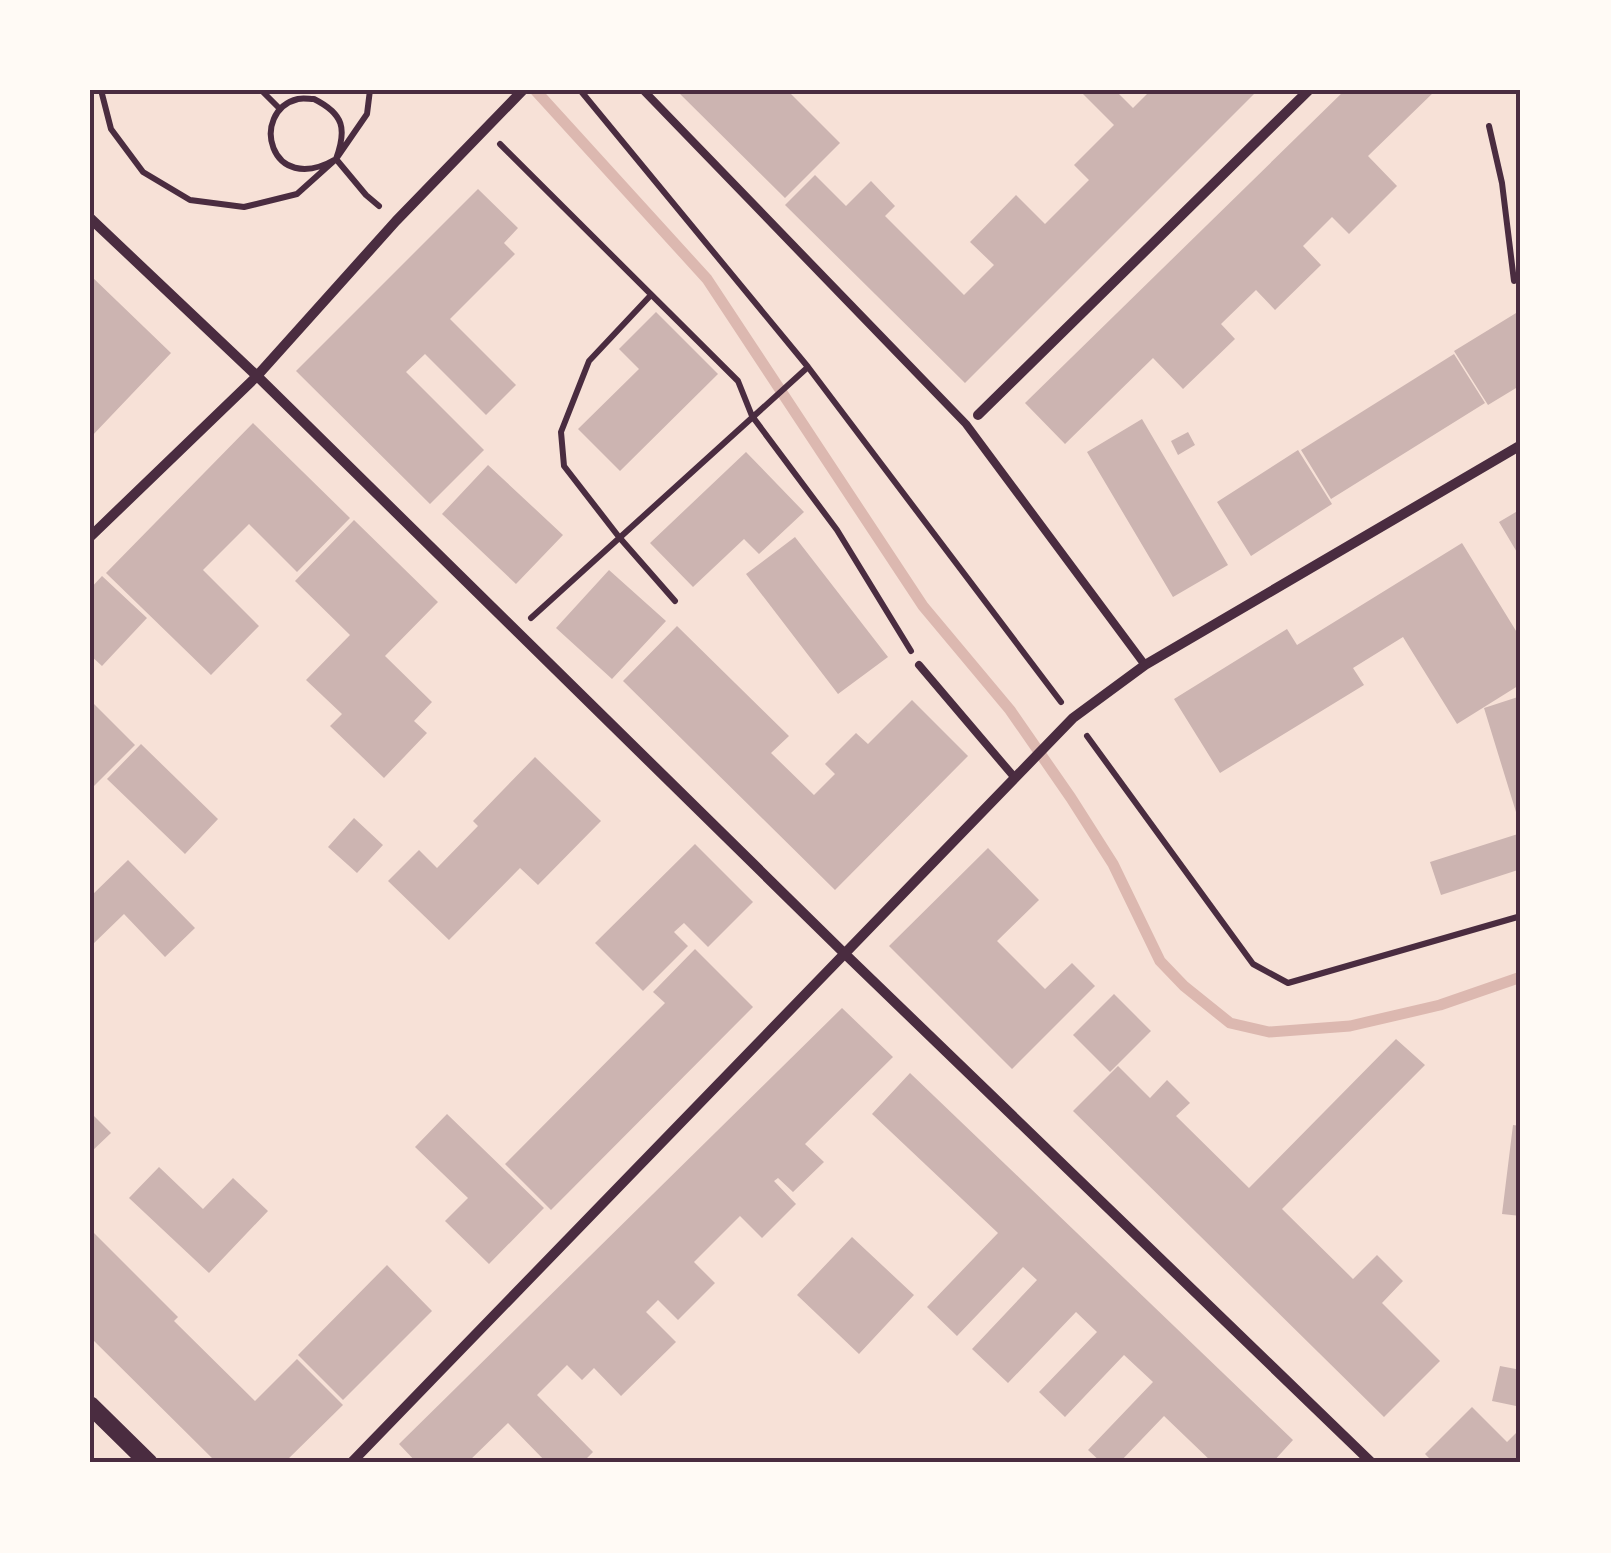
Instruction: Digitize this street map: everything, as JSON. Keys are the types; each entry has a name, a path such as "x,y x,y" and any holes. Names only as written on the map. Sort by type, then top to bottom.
{"street":[{"path":"978,415 1309,90"},
{"path":"90,537 257,376 396,221 520,94"},
{"path":"90,218 1372,1463"},
{"path":"351,1463 1073,718 1145,665 1521,445"},
{"path":"90,1405 149,1463"}],"lane":[{"path":"643,90 966,424 1145,665"},
{"path":"919,665 1015,778"}],"path":[{"path":"101,90 111,129 144,172 190,200 244,208 297,194 336,159 367,114 370,90"},
{"path":"261,90 280,109"},
{"path":"580,90 808,367 1253,964 1288,983 1521,916"},
{"path":"314,98 330,107 341,122 343,140 336,159 320,169 300,170 282,162 271,146 270,126 280,109 296,100 314,98"},
{"path":"1489,126 1502,183 1514,282"},
{"path":"486,130 738,381 752,416 838,530 919,665"},
{"path":"336,159 366,195 396,221"},
{"path":"651,295 588,361 561,432 564,466 675,601"},
{"path":"516,631 808,367"}],"building":[{"path":"676,90 787,90 840,143 785,198"},
{"path":"1079,90 1115,90 1133,108 1151,90 1258,90 965,383 785,205 815,175 846,206 871,181 895,206 885,216 964,295 994,265 970,242 1016,195 1045,224 1089,180 1074,165 1114,125"},
{"path":"1345,90 1436,90 1368,156 1397,186 1349,234 1332,217 1303,246 1321,265 1275,310 1256,290 1221,324 1235,339 1183,389 1153,358 1065,444 1025,403"},
{"path":"478,189 518,228 504,243 515,254 450,319 516,385 486,415 425,354 406,372 484,450 430,504 296,371"},
{"path":"90,275 171,353 90,438"},
{"path":"1521,310 1521,385 1488,405 1454,351"},
{"path":"656,312 718,374 620,471 578,429 639,369 619,349"},
{"path":"1454,354 1485,403 1331,499 1301,450"},
{"path":"1142,419 1228,565 1173,597 1087,452"},
{"path":"253,423 350,518 297,572 249,524 203,570 259,626 211,675 106,573"},
{"path":"1188,432 1195,445 1178,455 1171,441"},
{"path":"1298,450 1332,504 1251,556 1217,502"},
{"path":"746,452 804,512 759,554 744,539 693,587 650,543"},
{"path":"488,465 563,535 516,584 442,514"},
{"path":"1521,509 1521,559 1499,522"},
{"path":"354,520 438,602 385,656 432,702 414,721 427,733 384,778 330,726 342,714 306,680 350,635 295,581"},
{"path":"795,537 888,657 838,694 746,574"},
{"path":"1462,543 1521,639 1521,684 1457,724 1403,637 1353,668 1364,685 1220,773 1174,699 1287,629 1297,645"},
{"path":"609,570 666,621 612,679 556,628"},
{"path":"102,576 147,618 102,666 90,655 90,589"},
{"path":"677,626 789,736 771,753 814,795 835,774 825,764 856,733 868,744 912,700 968,756 835,890 623,681"},
{"path":"1521,696 1521,825 1520,825 1484,708"},
{"path":"90,700 135,745 90,790"},
{"path":"141,744 218,819 185,854 107,779"},
{"path":"535,757 601,821 538,885 520,868 449,940 388,881 419,850 437,868 478,826 473,821"},
{"path":"354,818 383,845 357,873 328,847"},
{"path":"1521,833 1521,869 1441,895 1430,862"},
{"path":"695,844 753,902 708,947 684,923 674,932 688,946 643,991 595,943"},
{"path":"988,848 1039,900 997,941 1045,989 1072,963 1095,986 1012,1069 889,946"},
{"path":"128,860 195,928 165,957 124,914 90,947 90,897"},
{"path":"695,949 753,1007 551,1210 505,1164 665,1003 653,992"},
{"path":"1114,994 1151,1031 1110,1072 1073,1035"},
{"path":"842,1008 893,1057 805,1144 824,1162 793,1192 778,1178 774,1181 796,1204 762,1238 740,1216 694,1262 715,1283 678,1320 658,1300 646,1312 676,1342 621,1396 594,1368 582,1380 567,1365 537,1395 593,1452 582,1463 547,1463 508,1423 467,1463 417,1463 399,1444"},
{"path":"1396,1039 1425,1065 1282,1209 1353,1279 1377,1255 1403,1281 1382,1303 1440,1361 1384,1417 1073,1111 1118,1066 1150,1098 1167,1080 1190,1103 1176,1116 1249,1188"},
{"path":"910,1073 1293,1440 1272,1463 1213,1463 1164,1416 1119,1463 1102,1463 1088,1450 1153,1382 1124,1355 1065,1417 1039,1392 1097,1332 1076,1312 1008,1383 972,1349 1037,1280 1023,1267 957,1336 927,1307 998,1233 872,1114"},
{"path":"90,1112 111,1133 90,1153"},
{"path":"447,1114 544,1208 489,1264 445,1221 468,1198 415,1147"},
{"path":"1513,1125 1521,1126 1521,1216 1502,1214"},
{"path":"159,1167 203,1209 233,1178 268,1211 209,1273 129,1198"},
{"path":"90,1229 178,1317 174,1321 255,1401 297,1359 343,1405 284,1463 217,1463 90,1337"},
{"path":"852,1237 914,1295 859,1354 797,1295"},
{"path":"387,1265 432,1311 343,1400 298,1355"},
{"path":"1500,1366 1521,1370 1521,1407 1492,1401"},
{"path":"1472,1407 1507,1442 1521,1428 1521,1463 1434,1463 1425,1454"}],"waterway":[{"path":"535,90 707,279 923,606 1010,710 1071,798 1113,864 1160,961 1184,986 1230,1023 1269,1032 1350,1026 1440,1005 1521,977"}]}
